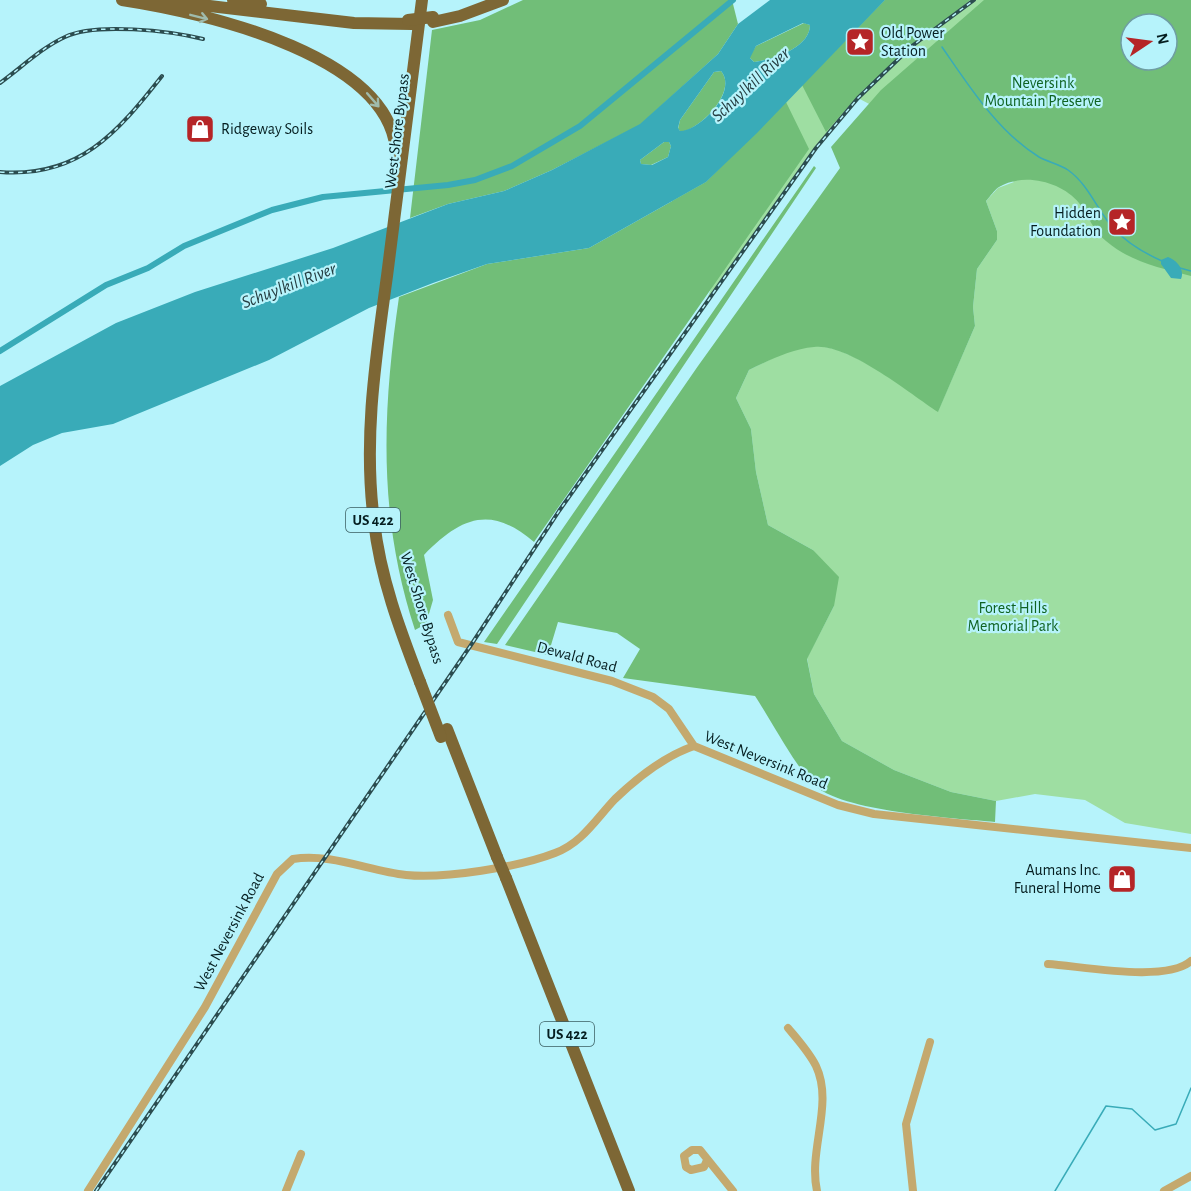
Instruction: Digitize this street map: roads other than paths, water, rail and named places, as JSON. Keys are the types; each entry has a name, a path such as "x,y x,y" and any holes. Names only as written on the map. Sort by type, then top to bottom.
{"highway":[{"path":"122,0 242,29 275,40 341,72 367,93 386,117 400,181"},
{"path":"159,0 354,23 410,22 460,16 503,0"},
{"path":"233,0 343,16 410,22"},
{"name":"West Shore Bypass","path":"381,349 422,0"},
{"name":"West Shore Bypass","path":"429,0 391,242 381,349 377,430 380,507 395,588 423,679 621,1191"},
{"path":"433,19 491,0"},
{"name":"West Shore Bypass","path":"502,879 629,1191"}],"street":[{"name":"Dewald Road","path":"448,615 458,642 612,681 660,700 673,713 694,746"},
{"name":"West Neversink Road","path":"88,1191 205,1006 277,874 287,863 301,858 325,859 403,874 437,875 552,854 578,840 636,780 681,750 694,746 822,799 867,813 1191,848"},
{"path":"1048,963 1166,973 1178,970 1191,961"},
{"path":"788,1028 815,1065 822,1090 815,1171 817,1191"},
{"path":"913,1191 906,1124 930,1042"},
{"path":"286,1191 301,1154"},
{"path":"707,1160 733,1191"},
{"path":"1164,1191 1191,1176"}],"water":[{"name":"Schuylkill River","path":"770,0 885,0 757,133 706,182 589,248 487,264 433,283 369,308 269,360 113,424 62,433 33,445 0,466 0,386 116,323 195,292 333,248 448,204 504,191 552,170 640,124 718,54 738,24","holes":["803,23 810,25 808,33 797,46 770,59 754,62 750,58 756,46","721,71 725,79 725,89 721,99 707,117 698,124 680,131 678,128 680,120 714,72","664,142 669,142 671,146 668,157 652,165 641,164 640,160"]},
{"path":"1168,257 1179,266 1182,272 1181,279 1171,278 1161,264 1161,260"}],"waterway":[{"path":"0,351 106,285 148,268 184,246 272,210 323,197 448,185 475,180 512,166 580,126 733,0"},
{"path":"942,47 985,107 1010,135 1039,157 1065,168 1075,176 1118,233 1136,247 1162,261"},
{"path":"1180,268 1191,271"},
{"path":"1055,1191 1106,1106 1132,1109 1155,1130 1176,1124 1191,1088"}],"railway":[{"path":"96,1191 471,645 559,511 816,148 858,98 912,46 974,0"},
{"path":"0,83 48,47 78,32 133,29 203,39"},
{"path":"0,172 28,172 52,168 94,148 129,116 162,76"}],"place":[{"name":"Old Power Station","path":"860,42"},
{"name":"Ridgeway Soils","path":"200,129"},
{"name":"Hidden Foundation","path":"1122,222"},
{"name":"Aumans Inc. Funeral Home","path":"1122,879"}],"park label":[{"name":"Neversink Mountain Preserve","path":"1043,92"},
{"name":"Forest Hills Memorial Park","path":"1013,617"}]}
